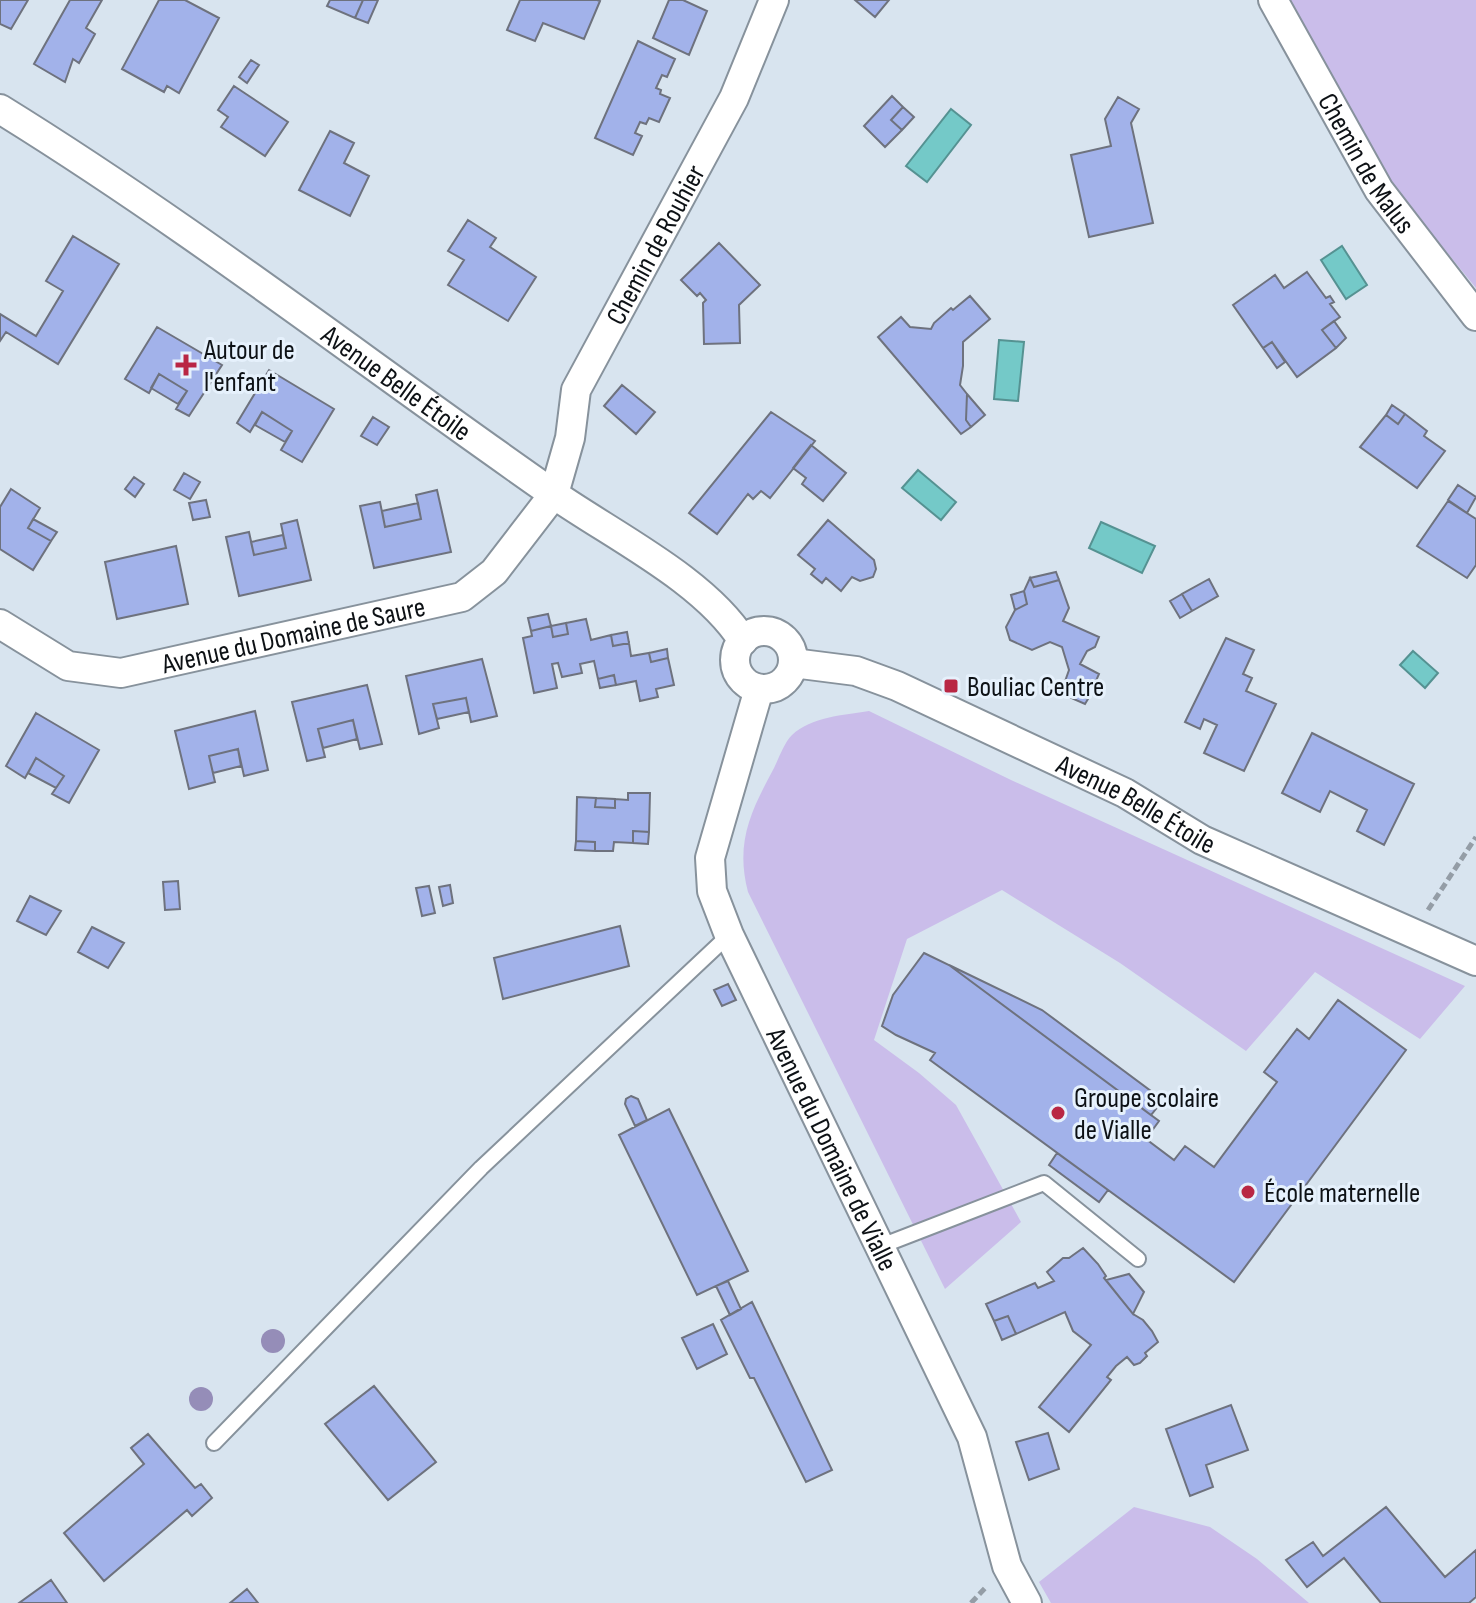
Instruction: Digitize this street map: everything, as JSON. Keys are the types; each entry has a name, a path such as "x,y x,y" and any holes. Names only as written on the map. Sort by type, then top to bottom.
{"street":[{"name":"Chemin de Rouhier","path":"554,494 570,438 576,390 734,98 774,0"},
{"name":"Chemin de Malus","path":"1273,0 1379,190 1476,316"},
{"name":"Avenue Belle Étoile","path":"0,109 173,221 554,494 699,591 743,641"},
{"name":"Avenue du Domaine de Saure","path":"0,624 68,666 121,673 462,597 494,572 554,494"},
{"path":"758,632 776,633 790,645 793,663 788,678 782,683 759,689 744,681 736,665 738,648 758,632"},
{"name":"Avenue Belle Étoile","path":"793,663 856,671 897,686 1125,793 1202,840 1476,961"},
{"name":"Avenue du Domaine de Vialle","path":"759,689 710,858 712,891 729,935 972,1437 1007,1566 1027,1603"}],"lane":[{"path":"214,1443 481,1168 729,935"},
{"path":"881,1246 1044,1183 1138,1259"}],"path":[{"path":"1414,935 1476,837"}],"shaded area":[{"path":"1286,0 1476,0 1476,288 1391,184"},
{"path":"951,109 971,125 927,182 906,166"},
{"path":"1342,246 1367,285 1346,299 1321,260"},
{"path":"999,340 1024,342 1018,401 994,399"},
{"path":"918,470 956,502 941,520 902,488"},
{"path":"1101,522 1155,546 1142,573 1089,548"},
{"path":"1413,651 1438,673 1425,688 1400,665"},
{"path":"869,711 1011,780 1465,986 1420,1039 1315,972 1246,1051 1120,963 1002,890 907,939 874,1040 956,1105 1021,1222 945,1289 748,892 744,874 744,842 752,813 789,738 809,724"},
{"path":"1134,1507 1210,1527 1257,1559 1309,1603 1051,1603 1039,1582"}],"building":[{"path":"0,0 28,0 11,29 0,24"},
{"path":"70,0 102,0 86,28 95,34 79,63 73,59 65,82 34,64"},
{"path":"159,0 185,0 219,18 179,93 167,86 164,92 122,69"},
{"path":"330,0 363,0 355,18 327,6"},
{"path":"363,0 378,0 368,23 355,18"},
{"path":"520,0 600,1 584,39 543,23 535,41 507,30"},
{"path":"669,0 683,0 707,11 689,55 653,38"},
{"path":"855,0 889,0 875,17"},
{"path":"638,41 675,59 667,77 662,75 656,88 661,90 660,94 670,98 659,122 649,118 646,124 640,122 635,133 642,136 633,155 595,138"},
{"path":"251,60 259,65 247,83 239,77"},
{"path":"234,86 288,122 265,156 221,127 228,117 218,110"},
{"path":"892,96 903,107 891,120 902,130 885,147 864,126"},
{"path":"1118,97 1139,109 1131,123 1153,223 1089,237 1071,155 1111,146 1105,119"},
{"path":"903,107 914,117 902,130 891,120"},
{"path":"330,131 354,143 344,163 369,176 350,216 299,190"},
{"path":"468,220 496,238 490,247 536,277 508,321 448,285 464,260 448,251"},
{"path":"73,236 119,264 58,364 6,332 0,341 0,314 36,336 63,291 46,281"},
{"path":"719,243 760,285 739,305 740,343 704,344 703,303 706,300 700,293 697,296 681,280"},
{"path":"1307,272 1326,298 1330,296 1334,302 1330,304 1340,317 1322,330 1336,348 1297,377 1272,342 1263,348 1233,305 1275,275 1284,288"},
{"path":"970,296 990,319 963,342 960,385 967,394 966,420 971,427 961,434 878,337 901,317 910,327 931,329 951,308 953,310"},
{"path":"1334,321 1346,338 1336,348 1322,330"},
{"path":"157,327 222,365 189,416 176,409 187,391 159,374 149,393 125,379"},
{"path":"1272,342 1285,362 1277,368 1263,348"},
{"path":"269,370 334,409 302,462 281,450 292,431 262,412 250,432 237,423"},
{"path":"159,374 187,391 178,404 151,388"},
{"path":"622,385 655,412 636,434 604,406"},
{"path":"967,394 985,415 971,427 966,420"},
{"path":"1392,405 1405,414 1398,424 1386,415"},
{"path":"262,412 292,431 285,442 255,425"},
{"path":"771,412 815,441 770,498 761,491 753,499 748,494 717,534 689,513"},
{"path":"1405,414 1427,431 1424,436 1445,451 1417,488 1360,447 1386,415 1398,424"},
{"path":"373,417 389,427 377,445 361,436"},
{"path":"811,445 846,473 823,501 802,484 806,478 793,468"},
{"path":"184,473 200,482 190,499 174,490"},
{"path":"134,477 144,484 135,497 125,489"},
{"path":"1458,485 1476,497 1467,513 1448,500"},
{"path":"11,489 40,508 28,528 51,541 33,570 0,549 0,507"},
{"path":"437,490 451,552 374,568 360,506 380,502 385,527 421,519 416,495"},
{"path":"206,500 210,517 193,520 189,503"},
{"path":"1448,501 1476,519 1476,565 1467,578 1417,546"},
{"path":"418,503 421,519 385,527 382,511"},
{"path":"33,519 57,532 51,541 28,528"},
{"path":"297,520 311,580 239,596 226,537 249,532 254,555 286,548 281,524"},
{"path":"828,520 874,560 876,569 873,577 860,581 852,577 841,591 826,578 822,583 811,574 815,569 798,555"},
{"path":"283,535 286,548 254,555 251,542"},
{"path":"176,546 188,604 117,619 105,562"},
{"path":"1056,572 1059,580 1034,587 1030,578"},
{"path":"1030,578 1034,587 1059,580 1069,608 1063,621 1099,637 1095,647 1087,651 1080,664 1099,674 1088,699 1063,687 1069,670 1062,647 1050,642 1032,650 1010,640 1006,627 1015,610 1027,604 1024,591"},
{"path":"1209,579 1218,596 1192,611 1182,594"},
{"path":"1024,591 1027,604 1015,610 1011,595"},
{"path":"1182,594 1192,611 1180,618 1170,601"},
{"path":"548,614 551,626 531,631 528,618"},
{"path":"586,619 591,640 611,635 613,646 629,643 631,656 649,653 651,662 668,658 674,685 656,689 658,697 640,701 636,681 616,685 614,675 598,679 594,661 580,664 582,673 562,677 558,663 552,664 557,688 534,693 523,638 532,636 531,631 551,626 553,637 568,634 566,623"},
{"path":"566,623 568,634 553,637 551,626"},
{"path":"627,632 629,643 613,646 611,635"},
{"path":"1226,638 1254,650 1243,674 1252,678 1246,691 1276,704 1244,771 1204,753 1217,725 1204,719 1200,729 1185,722"},
{"path":"667,649 668,658 651,662 649,653"},
{"path":"482,659 497,716 471,722 466,698 433,704 439,728 419,734 406,676"},
{"path":"614,675 616,685 600,688 598,679"},
{"path":"367,685 382,744 360,749 353,720 318,729 325,757 307,761 292,702"},
{"path":"1063,687 1088,699 1085,704 1060,693"},
{"path":"466,698 469,712 437,719 433,704"},
{"path":"255,711 268,770 244,776 238,749 209,756 215,782 189,789 175,731"},
{"path":"36,713 99,750 69,803 52,794 64,776 36,758 25,778 6,766"},
{"path":"353,720 357,739 323,748 318,729"},
{"path":"1312,733 1414,784 1384,845 1357,831 1367,810 1330,791 1320,812 1282,793"},
{"path":"238,749 241,766 213,773 209,756"},
{"path":"36,758 64,776 56,788 28,773"},
{"path":"628,793 650,793 649,832 633,831 633,843 614,842 613,851 595,851 595,842 576,841 577,797 596,798 595,807 615,808 615,799 628,800"},
{"path":"596,798 615,799 615,808 595,807"},
{"path":"633,831 649,832 648,844 633,843"},
{"path":"576,841 595,842 595,851 575,850"},
{"path":"178,881 180,909 165,910 163,882"},
{"path":"450,885 453,903 443,906 439,887"},
{"path":"429,886 435,913 422,916 416,888"},
{"path":"30,896 61,911 46,935 17,921"},
{"path":"620,926 629,966 503,999 494,958"},
{"path":"92,927 124,943 108,968 78,952"},
{"path":"924,953 949,965 1159,1121 1146,1139 1174,1160 1185,1146 1214,1167 1277,1082 1264,1072 1297,1029 1309,1039 1338,1000 1406,1050 1234,1282 930,1060 935,1053 882,1026 893,995"},
{"path":"949,965 1042,1010 1163,1100 1151,1115"},
{"path":"728,984 736,1000 722,1006 714,990"},
{"path":"631,1096 638,1099 647,1120 635,1126 625,1104"},
{"path":"669,1109 748,1271 697,1295 619,1135"},
{"path":"1057,1153 1108,1190 1099,1202 1049,1165"},
{"path":"1083,1248 1158,1342 1145,1353 1147,1356 1140,1363 1134,1365 1127,1357 1116,1366 1107,1377 1111,1380 1069,1432 1039,1407 1091,1345 1073,1331 1065,1312 1016,1334 1008,1316 994,1321 986,1304 1035,1283 1038,1288 1054,1281 1047,1272 1063,1258 1069,1258"},
{"path":"1129,1274 1144,1292 1133,1314 1106,1280"},
{"path":"728,1281 741,1309 730,1315 716,1286"},
{"path":"752,1302 832,1470 806,1482 721,1320"},
{"path":"1008,1316 1016,1334 1002,1340 994,1321"},
{"path":"713,1324 727,1354 697,1369 682,1338"},
{"path":"374,1386 436,1462 388,1500 325,1424"},
{"path":"1231,1405 1248,1450 1206,1465 1213,1487 1190,1496 1166,1429"},
{"path":"1048,1433 1059,1469 1029,1480 1016,1442"},
{"path":"148,1434 195,1488 201,1484 212,1498 192,1516 187,1510 104,1581 64,1533 144,1464 131,1448"},
{"path":"1386,1507 1445,1577 1476,1550 1476,1597 1469,1603 1381,1603 1344,1558 1307,1587 1286,1560 1313,1542 1323,1556"},
{"path":"51,1580 67,1603 19,1603"},
{"path":"247,1589 258,1603 230,1603"}],"place":[{"name":"Autour de l'enfant","path":"186,365"},
{"name":"Bouliac Centre","path":"951,686"},
{"name":"Groupe scolaire de Vialle","path":"1058,1113"},
{"name":"École maternelle","path":"1248,1192"}]}
